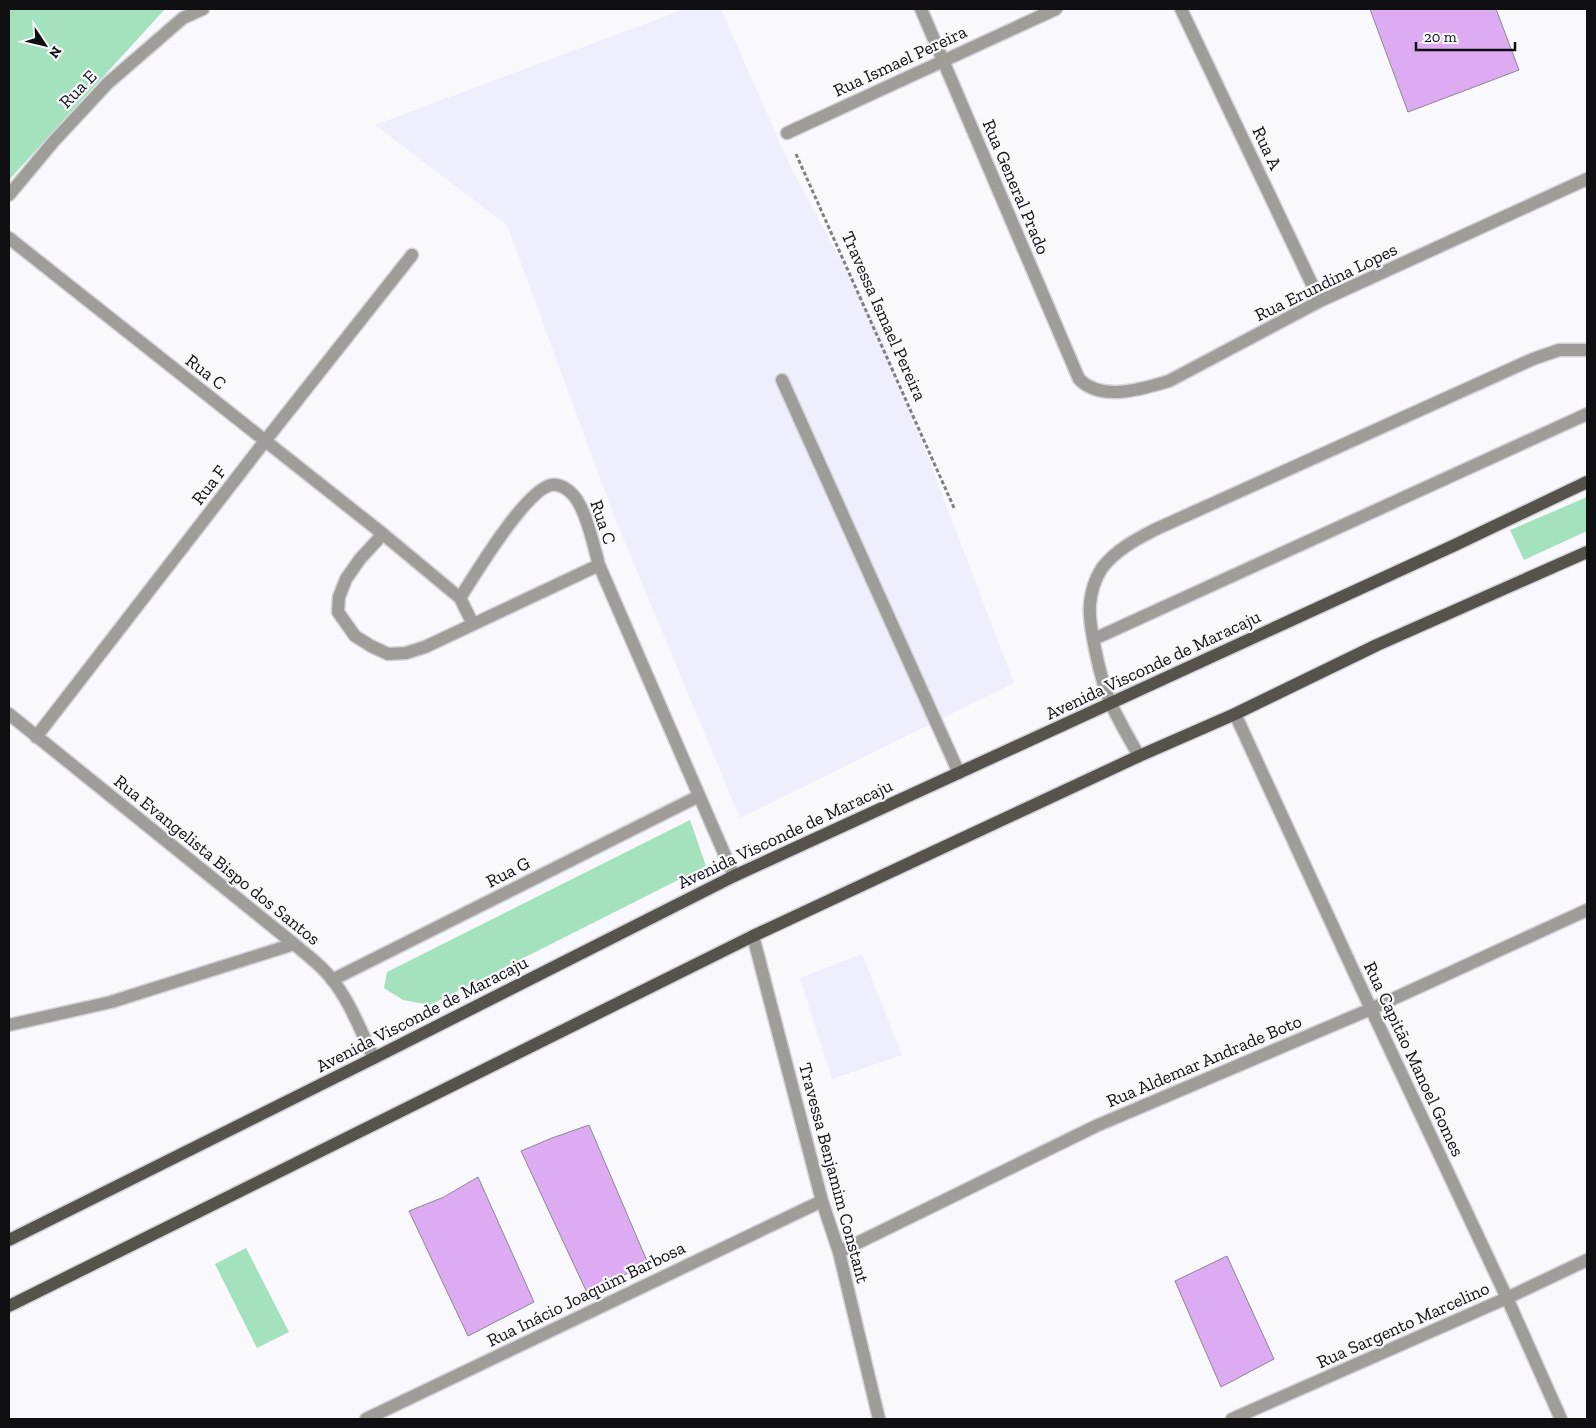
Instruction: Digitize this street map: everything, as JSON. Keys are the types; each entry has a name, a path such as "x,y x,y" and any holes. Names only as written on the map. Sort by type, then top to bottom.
{"main road":[{"name":"Avenida Visconde de Maracaju","path":"9,1240 734,876 1110,704 1587,482"},
{"path":"9,1306 752,936 1139,756 1235,714 1377,645 1587,552"}],"street":[{"name":"Rua E","path":"9,195 54,141 108,83 183,18 204,9"},
{"name":"Rua General Prado","path":"921,9 1079,379"},
{"name":"Rua Ismael Pereira","path":"786,133 1056,9"},
{"name":"Rua A","path":"1182,9 1320,301"},
{"name":"Rua Erundina Lopes","path":"1079,379 1095,390 1106,391 1145,388 1169,381 1320,301 1587,178"},
{"name":"Rua C","path":"9,238 460,598 473,624"},
{"name":"Rua F","path":"36,737 265,441 412,255"},
{"path":"1139,756 1110,704 1098,661 1090,606 1095,582 1103,568 1127,544 1154,530 1533,359 1559,350 1587,350"},
{"path":"782,380 959,773"},
{"path":"1094,639 1587,414"},
{"name":"Rua C","path":"382,534 360,558 346,579 339,597 338,612 355,636 371,646 388,654 406,653 425,647 599,565 576,498 560,486 552,484 529,501 510,522 460,598"},
{"path":"599,565 734,876"},
{"name":"Rua Evangelista Bispo dos Santos","path":"9,714 321,967 332,980 348,1006 374,1058"},
{"name":"Rua Capitão Manoel Gomes","path":"1235,714 1370,1009 1507,1298 1561,1419"},
{"name":"Rua G","path":"332,980 699,796"},
{"name":"Rua Aldemar Andrade Boto","path":"839,1252 1096,1126 1370,1009 1587,910"},
{"name":"Travessa Benjamim Constant","path":"752,936 822,1201 839,1252 879,1419"},
{"path":"9,1025 111,1002 294,944"},
{"name":"Rua Inácio Joaquim Barbosa","path":"366,1419 822,1201"},
{"name":"Rua Sargento Marcelino","path":"1232,1419 1507,1298 1587,1260"}],"path":[{"name":"Travessa Ismael Pereira","path":"786,133 955,510"}],"shaded area":[{"path":"685,9 721,9 791,168 880,332 1014,683 740,818 614,516 507,225 375,125"},
{"path":"862,954 902,1055 832,1079 800,978"}],"green space":[{"path":"9,9 165,9 9,180"},
{"path":"1587,497 1587,531 1524,560 1510,530"},
{"path":"690,820 706,866 430,1005 403,1000 384,988 387,972"},
{"path":"246,1248 289,1332 257,1348 215,1264"}],"building":[{"path":"1370,9 1496,9 1519,70 1408,112"},
{"path":"589,1125 647,1261 589,1297 521,1151"},
{"path":"478,1177 534,1302 468,1336 409,1211 444,1197"},
{"path":"1227,1256 1274,1359 1221,1387 1175,1281"}]}
